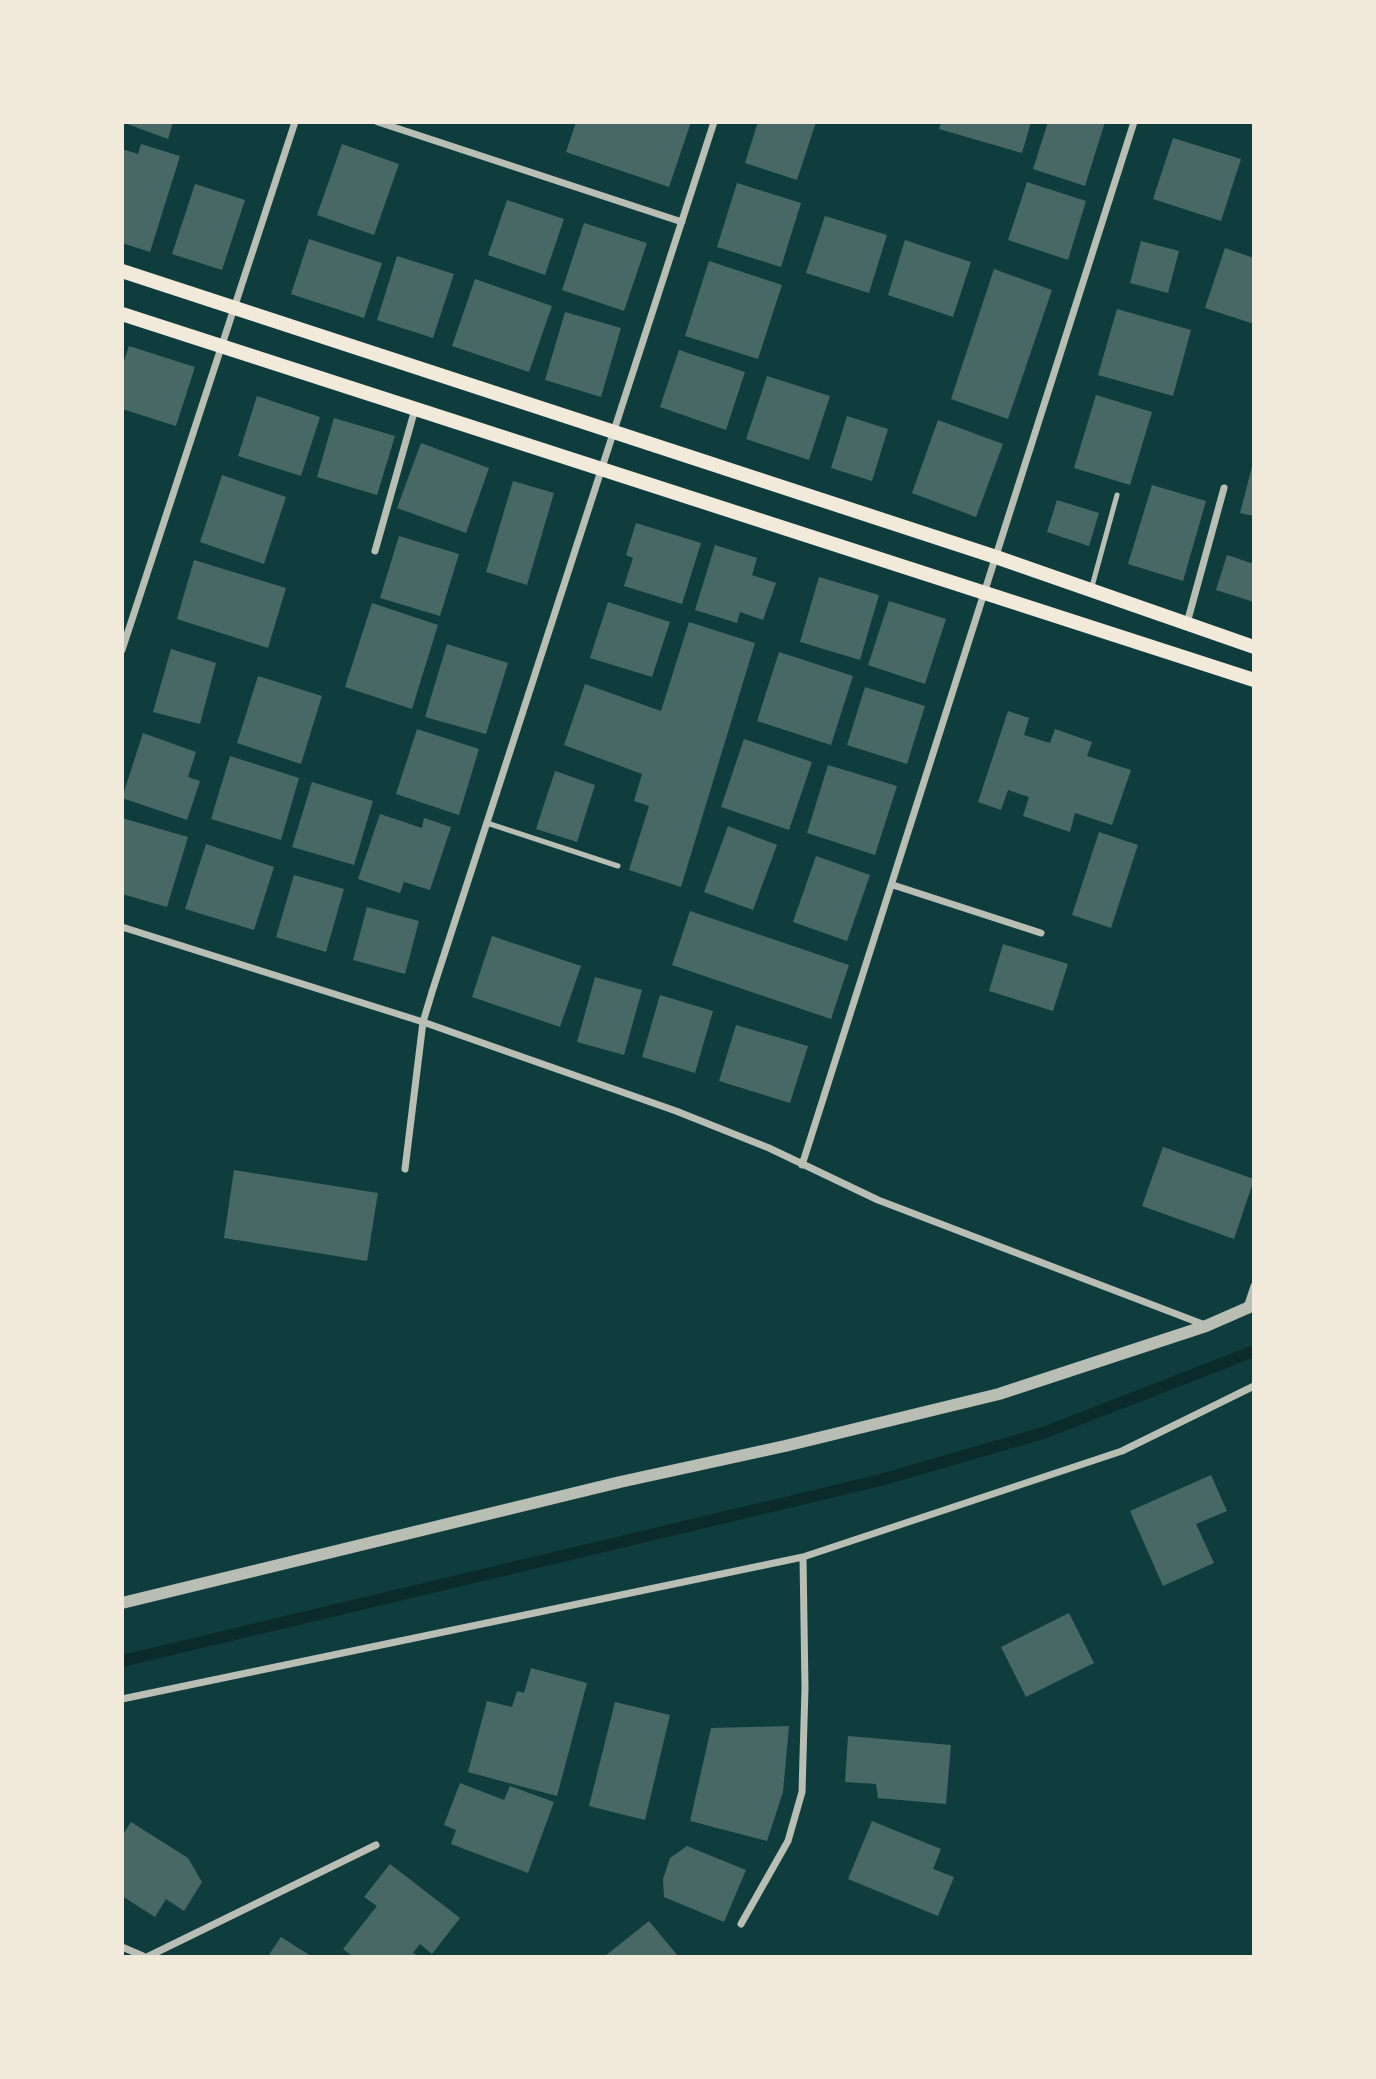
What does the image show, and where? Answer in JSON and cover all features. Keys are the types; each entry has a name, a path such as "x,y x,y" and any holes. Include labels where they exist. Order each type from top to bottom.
{"main road":[{"path":"122,271 996,556 1254,647"},
{"path":"122,314 1254,680"}],"street":[{"path":"122,650 295,122"},
{"path":"378,122 682,222"},
{"path":"405,1169 424,1022 715,122"},
{"path":"802,1166 1134,122"},
{"path":"375,551 415,408"},
{"path":"1187,624 1224,488"},
{"path":"893,885 1041,933"},
{"path":"122,927 424,1022 676,1111 769,1149 878,1200 1206,1326"},
{"path":"122,1603 620,1482 785,1446 986,1397 1206,1326 1250,1306 1254,1286"},
{"path":"122,1699 803,1557 1122,1451 1254,1386"},
{"path":"741,1924 788,1841 802,1793 805,1688 803,1557"},
{"path":"149,1956 376,1845"},
{"path":"122,1947 143,1956"}],"lane":[{"path":"1091,590 1117,495"},
{"path":"487,823 618,866"}],"building":[{"path":"122,122 173,122 168,139"},
{"path":"576,122 691,122 669,187 566,152"},
{"path":"758,122 816,122 797,180 745,163"},
{"path":"941,122 1031,122 1022,153 939,129"},
{"path":"1048,122 1105,122 1085,186 1033,169"},
{"path":"1173,138 1241,159 1221,221 1153,199"},
{"path":"141,144 180,156 150,252 122,243 122,149 138,154"},
{"path":"342,144 399,164 374,235 317,215"},
{"path":"1027,182 1086,201 1068,260 1008,240"},
{"path":"737,183 801,203 781,267 717,247"},
{"path":"195,184 245,200 222,270 172,254"},
{"path":"507,200 564,219 545,275 488,255"},
{"path":"825,216 887,235 869,293 806,273"},
{"path":"584,223 647,243 624,311 562,290"},
{"path":"309,239 382,263 364,318 291,294"},
{"path":"905,240 971,262 953,317 888,295"},
{"path":"1141,241 1179,251 1168,293 1130,283"},
{"path":"1225,248 1254,258 1254,324 1205,308"},
{"path":"397,256 454,274 433,338 377,320"},
{"path":"709,261 782,285 758,359 685,336"},
{"path":"994,269 1052,290 1008,419 951,399"},
{"path":"475,279 552,306 529,372 452,346"},
{"path":"1117,309 1191,330 1173,396 1098,375"},
{"path":"565,312 621,328 601,397 545,380"},
{"path":"129,346 195,367 176,426 122,409 122,367"},
{"path":"679,350 745,372 726,430 660,407"},
{"path":"767,376 830,396 809,460 746,439"},
{"path":"1096,395 1152,412 1130,485 1074,468"},
{"path":"257,396 320,417 301,476 238,456"},
{"path":"847,416 888,429 872,481 831,468"},
{"path":"334,418 395,436 377,495 317,477"},
{"path":"938,420 1003,444 976,517 912,493"},
{"path":"421,443 489,468 466,533 397,508"},
{"path":"1254,459 1254,516 1240,513"},
{"path":"222,475 286,497 264,564 200,542"},
{"path":"513,481 554,493 527,585 486,572"},
{"path":"1152,485 1206,501 1183,581 1128,564"},
{"path":"1057,500 1099,513 1089,546 1047,532"},
{"path":"636,523 701,543 682,604 624,586 633,558 626,555"},
{"path":"399,536 459,554 440,616 380,598"},
{"path":"715,545 757,558 752,575 776,583 763,620 740,612 737,623 695,610"},
{"path":"1227,555 1254,564 1254,602 1216,590"},
{"path":"194,560 286,588 268,648 177,619"},
{"path":"819,577 879,595 860,660 800,642"},
{"path":"889,601 946,619 925,684 868,665"},
{"path":"608,602 670,622 652,677 590,658"},
{"path":"372,603 438,625 412,709 345,687"},
{"path":"689,622 755,643 681,887 629,870 649,806 634,801 642,774 564,745 585,684 661,711"},
{"path":"447,644 508,663 486,734 425,717"},
{"path":"171,649 216,663 200,724 153,712"},
{"path":"779,652 853,676 831,745 757,721"},
{"path":"258,676 322,696 301,764 237,743"},
{"path":"865,687 925,706 907,764 847,745"},
{"path":"1008,711 1029,718 1024,735 1050,743 1055,729 1092,742 1087,756 1131,770 1112,825 1075,813 1070,832 1023,816 1029,797 1008,790 1001,810 978,802"},
{"path":"417,729 479,749 459,815 396,794"},
{"path":"143,733 196,752 188,777 200,781 187,820 122,798"},
{"path":"744,739 812,762 789,830 721,807"},
{"path":"230,756 299,778 281,840 211,819"},
{"path":"828,765 897,786 875,855 807,833"},
{"path":"555,771 595,785 577,842 536,829"},
{"path":"312,782 373,801 354,865 292,847"},
{"path":"380,814 422,828 424,818 451,827 430,890 404,882 400,893 358,879"},
{"path":"122,818 188,837 167,907 122,894"},
{"path":"728,826 777,845 753,910 704,892"},
{"path":"1099,832 1138,845 1111,928 1072,915"},
{"path":"206,844 274,867 254,930 185,909"},
{"path":"816,856 870,875 847,941 793,922"},
{"path":"294,875 344,889 326,952 276,937"},
{"path":"367,907 419,921 405,974 353,960"},
{"path":"690,911 849,965 831,1019 672,965"},
{"path":"492,936 581,966 560,1027 472,997"},
{"path":"1003,944 1068,964 1053,1011 989,991"},
{"path":"595,977 642,990 624,1055 577,1042"},
{"path":"660,995 713,1011 695,1073 642,1057"},
{"path":"736,1025 808,1046 790,1103 719,1081"},
{"path":"1163,1147 1254,1179 1234,1239 1142,1206"},
{"path":"234,1170 378,1193 367,1261 224,1238"},
{"path":"1211,1475 1227,1511 1196,1524 1214,1563 1163,1586 1130,1511"},
{"path":"1069,1613 1094,1663 1026,1697 1001,1647"},
{"path":"531,1668 587,1683 557,1796 468,1772 487,1701 512,1707 517,1691 524,1693"},
{"path":"615,1702 670,1715 645,1820 589,1806"},
{"path":"789,1726 783,1792 767,1841 690,1821 711,1728"},
{"path":"848,1736 951,1745 946,1804 878,1798 876,1784 845,1782"},
{"path":"460,1783 504,1800 510,1786 554,1802 528,1873 451,1844 456,1830 444,1825"},
{"path":"872,1821 941,1849 933,1869 954,1877 938,1916 848,1879"},
{"path":"131,1822 188,1858 202,1882 184,1911 166,1899 155,1917 122,1896 122,1836"},
{"path":"687,1846 746,1870 724,1922 664,1897 663,1879 670,1858"},
{"path":"390,1864 460,1918 432,1954 420,1944 413,1953 418,1956 352,1956 343,1949 377,1906 364,1897"},
{"path":"649,1921 678,1956 605,1956"},
{"path":"281,1937 311,1956 268,1956"}],"waterway":[{"path":"122,1661 881,1480 1046,1432 1254,1351"}]}
